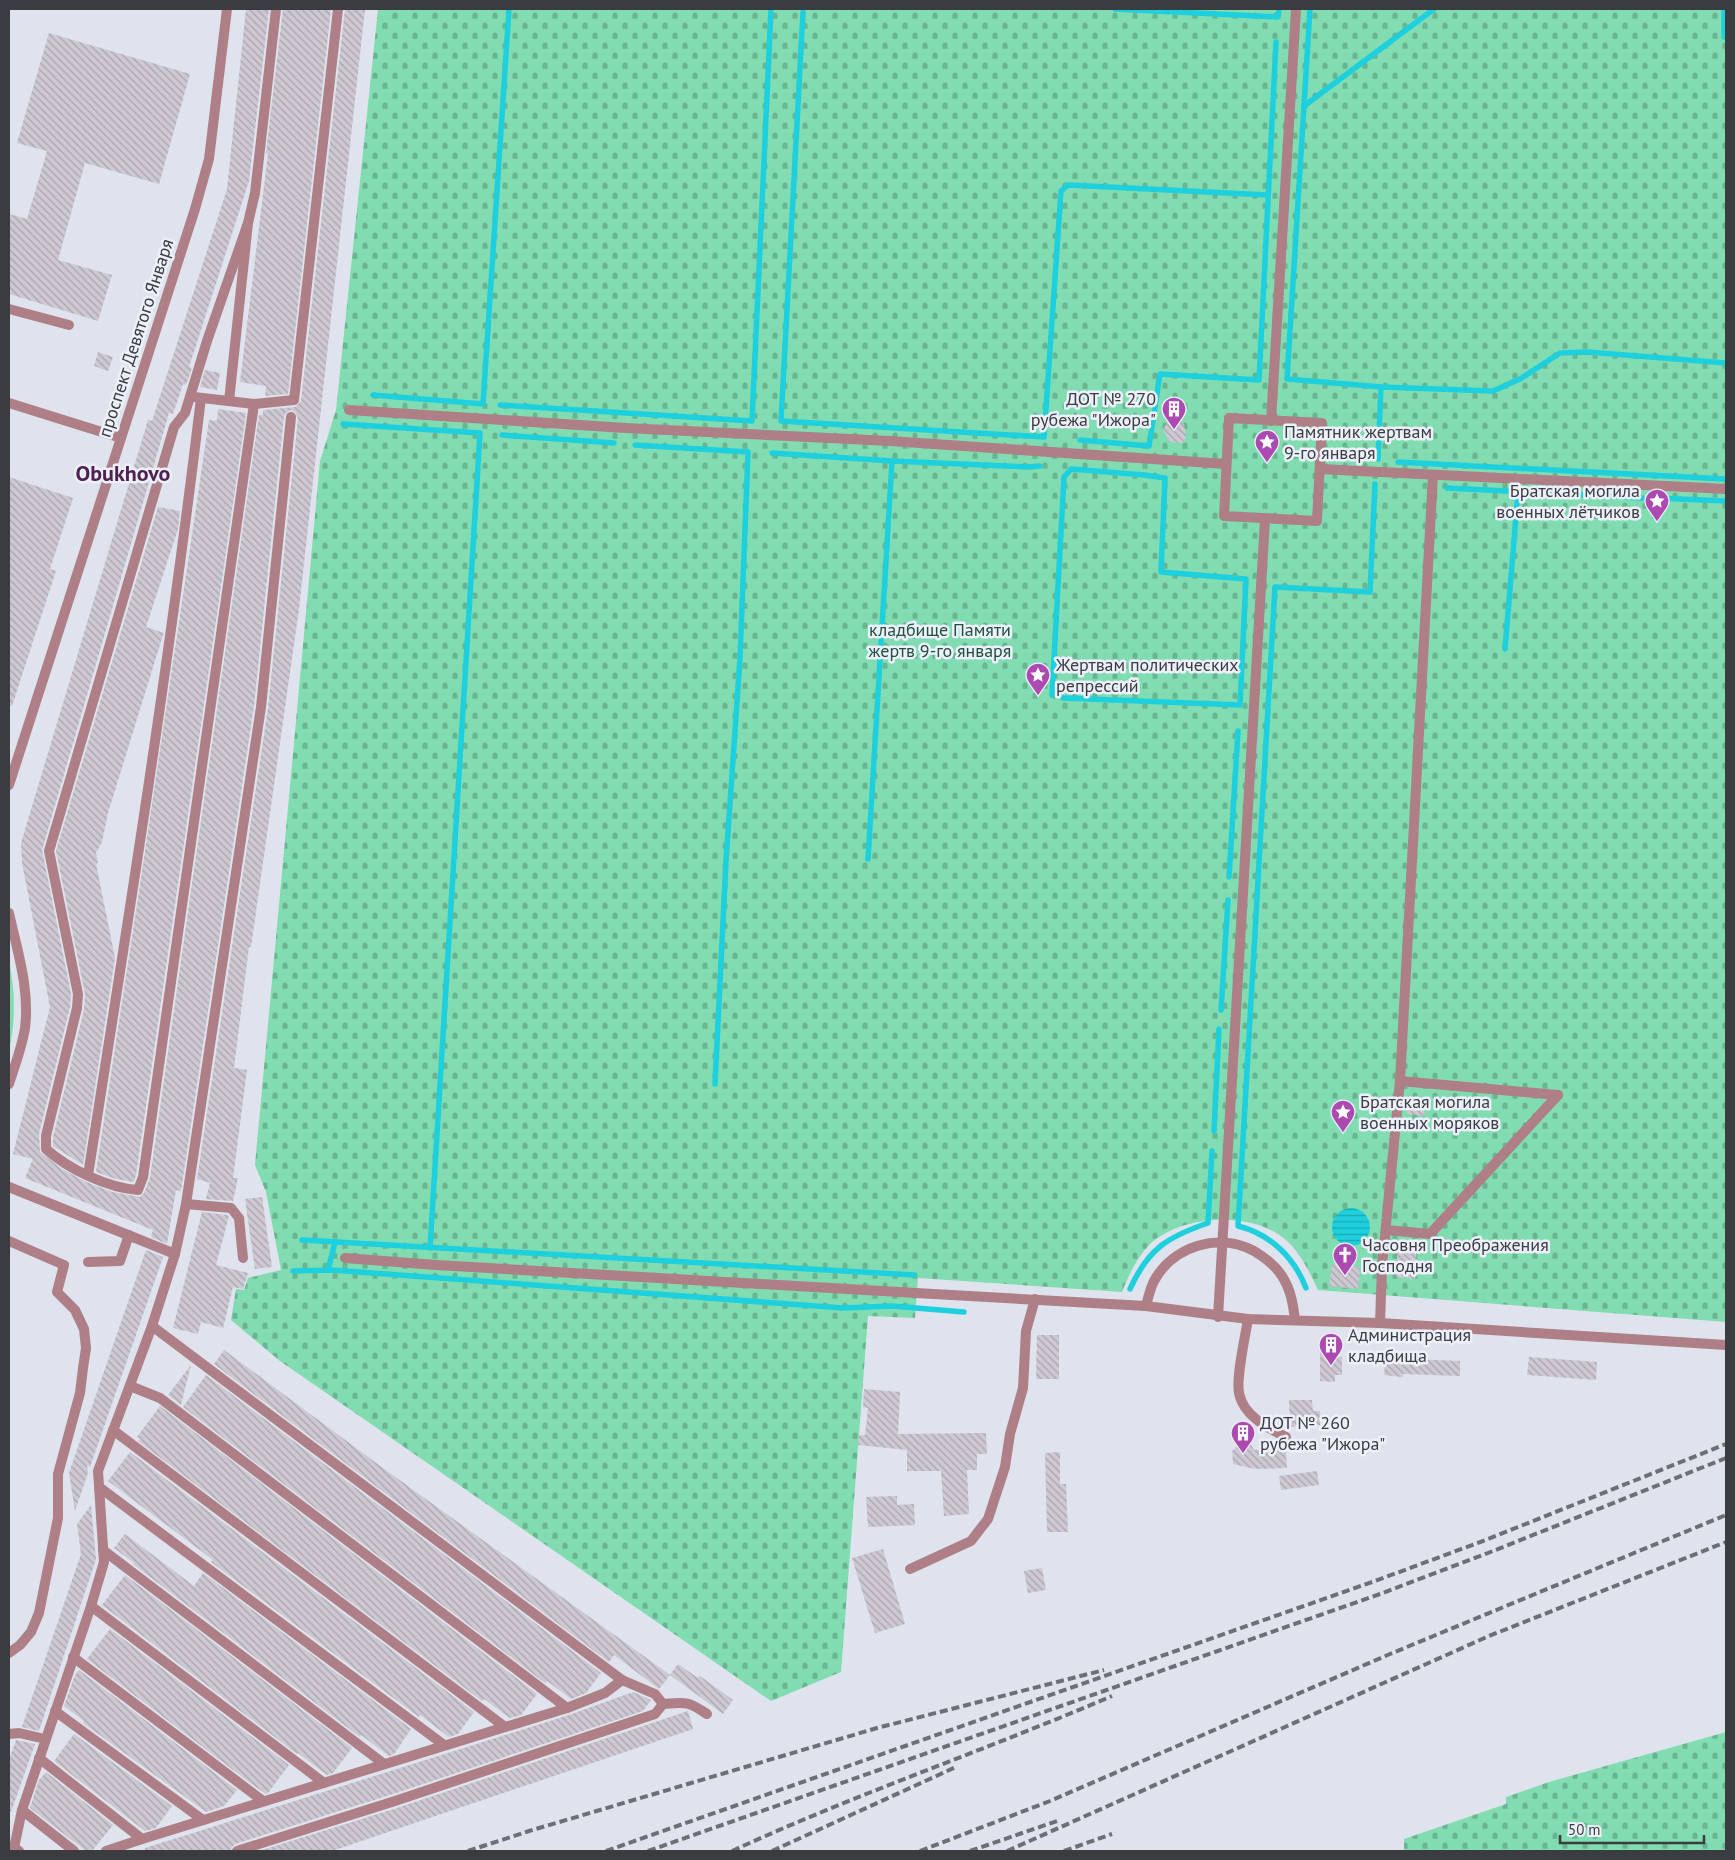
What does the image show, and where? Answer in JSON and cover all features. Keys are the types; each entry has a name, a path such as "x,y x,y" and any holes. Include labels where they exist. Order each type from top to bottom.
{"street":[{"name":"проспект Девятого Января","path":"9,785 191,224 209,159 227,9"},
{"path":"254,404 143,1177 138,1190 125,1189 88,1175 55,1158 46,1149 46,1136 78,1008 78,994 49,851 174,427 185,413 248,223 255,193 276,9"},
{"path":"190,397 254,404 294,400 338,9"},
{"path":"1271,420 1296,9"},
{"path":"229,401 248,223"},
{"path":"9,309 69,325"},
{"path":"88,1175 184,544 201,398"},
{"path":"9,403 120,438"},
{"path":"349,410 625,428 890,441 1226,464"},
{"path":"19,1851 14,1848 22,1810 104,1562 98,1471 152,1326 175,1254 186,1204 261,707 291,417"},
{"path":"1229,418 1271,420 1322,423 1317,521 1224,516 1229,418"},
{"path":"1320,468 1726,489"},
{"path":"1380,1323 1382,1266 1400,1081 1433,474"},
{"path":"1218,1317 1265,519"},
{"path":"9,913 26,1004 25,1028 10,1079"},
{"path":"1386,1230 1430,1234 1558,1095 1400,1081"},
{"path":"9,1188 175,1254"},
{"path":"186,1204 231,1208 239,1218 243,1258"},
{"path":"88,1262 120,1261 130,1235"},
{"path":"9,1241 64,1266 57,1292 75,1310 84,1329 86,1348 80,1393 58,1474 58,1518 39,1613 31,1632 20,1645 9,1652"},
{"path":"1146,1306 1154,1281 1172,1260 1195,1247 1222,1242 1245,1246 1266,1258 1282,1275 1292,1296 1295,1320"},
{"path":"345,1258 436,1266 1146,1306 1248,1320 1380,1323 1726,1345"},
{"path":"910,1568 971,1541 988,1519 1005,1467 1010,1434 1023,1388 1026,1331 1035,1299"},
{"path":"1248,1320 1239,1376 1239,1393 1246,1410 1254,1418 1266,1427 1286,1437"},
{"path":"152,1326 622,1680 655,1694 663,1704"},
{"path":"130,1386 160,1398 567,1708"},
{"path":"113,1430 506,1726"},
{"path":"99,1487 444,1745"},
{"path":"103,1550 384,1764"},
{"path":"91,1606 324,1782"},
{"path":"74,1657 263,1801"},
{"path":"106,1851 142,1838 567,1708 605,1693 622,1680"},
{"path":"237,1851 395,1802 655,1714 663,1704 683,1702 692,1704 707,1714"},
{"path":"55,1711 203,1820"},
{"path":"9,1734 19,1733 45,1739"},
{"path":"39,1758 142,1838"},
{"path":"22,1810 74,1851"}],"green space":[{"name":"кладбище Памяти жертв 9-го января","path":"378,9 1726,9 1726,1322 1318,1290 1301,1258 1287,1241 1273,1231 1256,1224 1237,1220 1198,1222 1179,1227 1163,1235 1149,1245 1140,1256 1122,1292 918,1278 915,1318 868,1316 841,1672 771,1701 280,1361 231,1320 236,1289 244,1290 248,1278 281,1270 266,1192 255,1165 320,461 336,410"},
{"path":"9,960 14,1006 9,1051"},
{"path":"1726,1732 1726,1851 1404,1851 1404,1839 1506,1804 1506,1797 1549,1782"}],"water":[{"path":"1351,1208 1365,1213 1370,1227 1365,1241 1351,1246 1337,1241 1332,1227 1337,1213"}],"building":[{"path":"246,9 269,9 249,181 189,367 192,368 186,385 183,384 173,414 169,413 42,850 71,994 70,1007 39,1134 40,1152 62,1169 86,1182 112,1192 140,1197 144,1193 150,1178 259,415 263,415 263,410 295,407 301,401 345,9 365,9 299,609 251,947 249,947 234,1068 247,1070 233,1178 238,1178 233,1201 206,1199 210,1183 197,1179 268,708 298,418 295,412 291,410 284,416 254,706 181,1191 176,1190 167,1244 151,1237 153,1230 25,1178 33,1159 13,1154 50,1007 22,863 21,843 148,420 152,421 227,189"},
{"path":"283,9 331,9 288,394 265,396 266,386 240,382 268,154 266,153"},
{"path":"49,33 190,74 159,184 85,163 58,260 112,275 98,321 9,294 9,214 27,219 47,151 17,143"},
{"path":"98,352 113,357 108,371 94,366"},
{"path":"205,370 220,373 217,390 200,387"},
{"path":"218,409 246,413 134,1182 116,1179 96,1172 209,420 217,421"},
{"name":"ДОТ № 270 рубежа \"Ижора\"","path":"1170,417 1184,424 1186,436 1183,443 1170,442 1163,430"},
{"path":"9,477 73,498 50,569 56,571 12,706 9,705"},
{"path":"158,507 180,511 178,529 146,627 164,633 108,813 102,842 96,853 98,863 96,864 115,958 83,1165 53,1146 53,1137 84,1010 85,994 56,851"},
{"path":"1409,1096 1426,1098 1424,1116 1407,1114"},
{"path":"262,1197 272,1267 255,1269 245,1199"},
{"path":"202,1212 229,1216 216,1265 248,1273 243,1289 233,1287 223,1328 201,1322 198,1334 173,1328"},
{"path":"1398,1242 1417,1243 1415,1279 1396,1277"},
{"path":"146,1250 163,1257 90,1467 87,1465 88,1473 75,1511 69,1473"},
{"name":"Часовня Преображения Господня","path":"1332,1264 1360,1267 1358,1289 1329,1286"},
{"path":"1037,1335 1059,1335 1059,1379 1036,1379"},
{"path":"224,1350 387,1471 670,1675 659,1689 614,1655 609,1662 214,1364"},
{"name":"Администрация кладбища","path":"1320,1350 1336,1350 1336,1357 1342,1357 1342,1375 1335,1375 1335,1382 1320,1381"},
{"path":"1386,1356 1405,1359 1460,1361 1460,1376 1403,1374 1403,1377 1384,1375"},
{"path":"1529,1357 1597,1362 1596,1380 1527,1375"},
{"path":"191,1365 181,1405 168,1395"},
{"path":"206,1375 601,1673 586,1693 571,1699 547,1681 545,1683 183,1407"},
{"path":"864,1389 900,1392 898,1434 986,1433 987,1454 977,1454 977,1470 967,1470 969,1514 944,1516 941,1471 907,1471 907,1450 858,1445 859,1435 865,1435 868,1408 863,1407"},
{"path":"1289,1400 1312,1400 1313,1411 1320,1411 1320,1425 1290,1427"},
{"path":"160,1406 537,1694 521,1715 510,1718 484,1699 482,1701 138,1441 140,1439 137,1437"},
{"path":"1250,1443 1254,1450 1286,1449 1287,1468 1255,1469 1233,1464 1232,1451 1240,1444"},
{"path":"130,1452 474,1712 458,1734 449,1737 420,1715 419,1717 211,1562 213,1560 108,1481"},
{"path":"1060,1452 1060,1484 1066,1484 1068,1532 1047,1532 1045,1453"},
{"path":"1317,1471 1319,1485 1281,1490 1279,1476"},
{"path":"897,1496 897,1505 914,1504 915,1525 868,1527 866,1497"},
{"path":"91,1505 96,1559 39,1731 22,1727 81,1554 77,1524"},
{"path":"125,1534 194,1586 203,1573 411,1729 394,1754 389,1756 361,1735 360,1737 133,1564 114,1548"},
{"path":"883,1549 905,1624 875,1633 852,1558"},
{"path":"1042,1568 1046,1590 1028,1593 1024,1571"},
{"path":"125,1575 352,1748 333,1773 327,1775 297,1754 102,1605"},
{"path":"110,1629 289,1765 268,1793 266,1794 245,1779 87,1659"},
{"path":"678,1664 698,1678 700,1676 733,1700 723,1714 670,1675"},
{"path":"79,1670 237,1790 224,1806 206,1812 83,1723 84,1721 64,1706 75,1675"},
{"path":"633,1692 651,1700 643,1711 235,1844 230,1851 145,1851 145,1848 569,1715"},
{"path":"688,1711 693,1729 332,1851 259,1851 397,1808"},
{"path":"74,1734 172,1806 156,1828 145,1831 54,1761"},
{"path":"16,1740 35,1744 11,1812 9,1811 9,1760"},
{"path":"46,1772 113,1825 92,1851 86,1851 30,1808 39,1780"}],"waterway":[{"path":"373,395 483,404 509,9"},
{"path":"500,405 752,421 771,9"},
{"path":"1115,9 1278,17 1279,9"},
{"path":"1310,9 1287,379 1381,387 1378,459"},
{"path":"1304,106 1434,9"},
{"path":"1724,9 1724,37"},
{"path":"803,12 781,421 1044,437 1061,191 1068,185 1268,195"},
{"path":"1080,440 1149,446 1160,374 1259,380 1276,42"},
{"path":"1381,387 1493,391 1520,379 1560,353 1587,352 1726,363"},
{"path":"343,424 480,433 430,1248"},
{"path":"502,435 614,443"},
{"path":"635,445 748,452 740,658 726,861 715,1084"},
{"path":"772,453 892,461 1040,466"},
{"path":"868,859 892,461"},
{"path":"1398,462 1726,479"},
{"path":"1052,695 1064,477 1071,469 1165,478 1161,572 1246,579 1240,705 1063,698"},
{"path":"1306,1288 1295,1266 1280,1248 1260,1235 1238,1226 1275,587 1370,592 1375,484"},
{"path":"1447,488 1642,498"},
{"path":"1505,649 1518,492"},
{"path":"1655,498 1726,501"},
{"path":"1229,877 1238,731"},
{"path":"1221,1010 1228,900"},
{"path":"1214,1131 1219,1029"},
{"path":"1130,1289 1144,1264 1160,1246 1170,1239 1208,1223 1212,1151"},
{"path":"302,1240 914,1275"},
{"path":"328,1270 335,1242"},
{"path":"293,1271 332,1270 843,1308 892,1306 964,1312"}],"railway":[{"path":"606,1851 1375,1581 1483,1541 1726,1444"},
{"path":"648,1851 1380,1594 1726,1458"},
{"path":"920,1851 1050,1801 1390,1654 1726,1515"},
{"path":"1007,1851 1489,1636 1726,1542"},
{"path":"468,1851 529,1831 877,1728 1104,1670"},
{"path":"732,1851 826,1810 1112,1696"},
{"path":"772,1851 956,1767"},
{"path":"970,1851 1060,1820"},
{"path":"1064,1851 1112,1834"}],"place":[{"name":"ДОТ № 270 рубежа \"Ижора\"","path":"1174,430"},
{"name":"Памятник жертвам 9-го января","path":"1267,463"},
{"name":"Братская могила военных лётчиков","path":"1657,522"},
{"name":"Жертвам политических репрессий","path":"1038,696"},
{"name":"Братская могила военных моряков","path":"1343,1133"},
{"name":"Часовня Преображения Господня","path":"1345,1276"},
{"name":"Администрация кладбища","path":"1331,1366"},
{"name":"ДОТ № 260 рубежа \"Ижора\"","path":"1243,1454"}],"district":[{"name":"Obukhovo","path":"123,473"}]}
